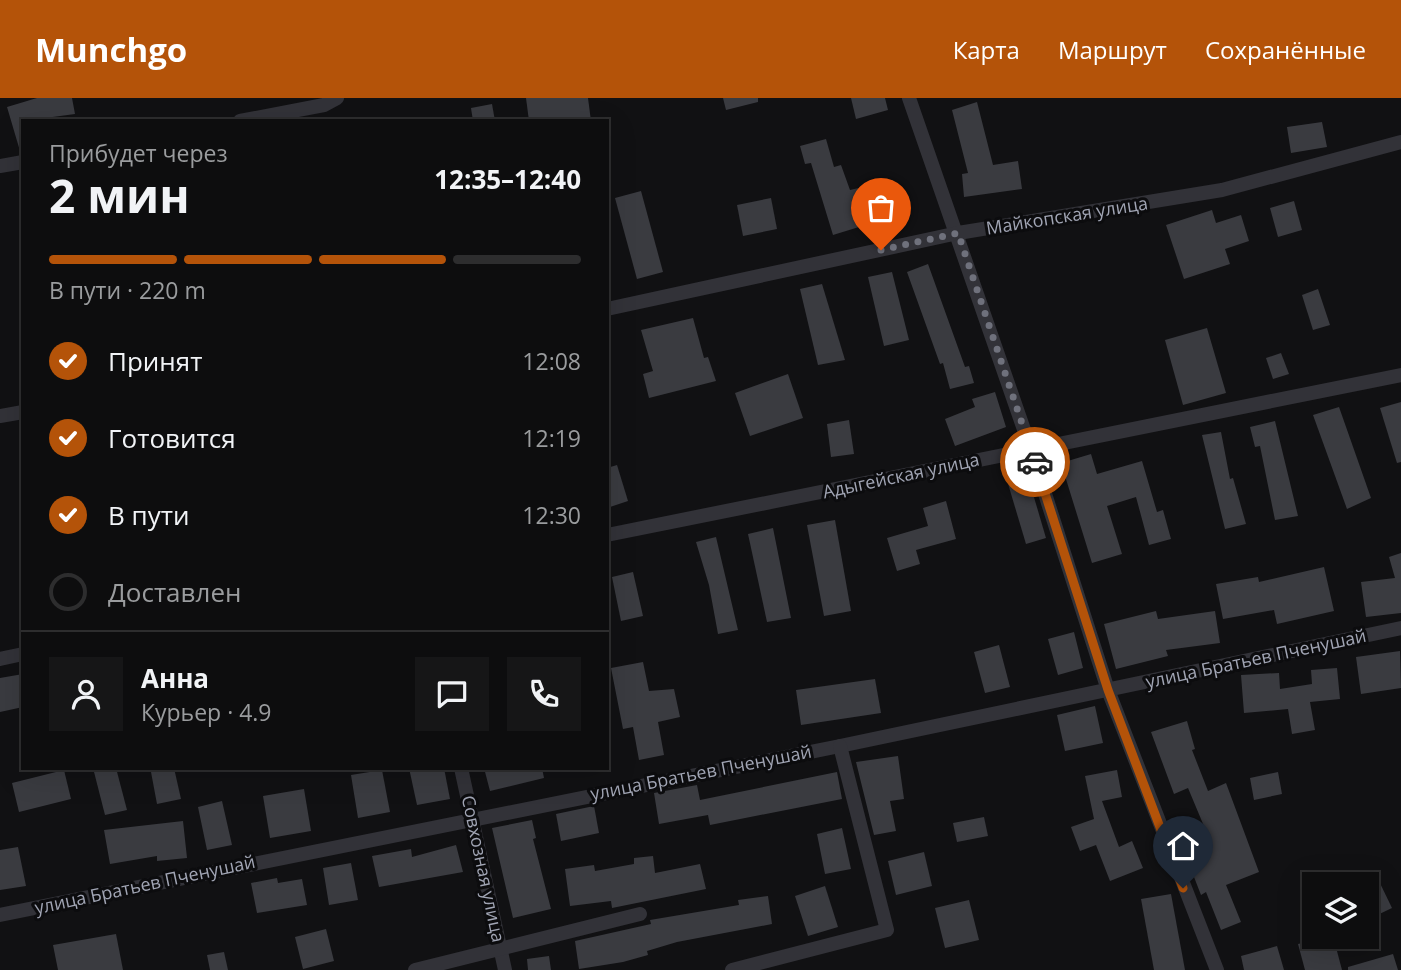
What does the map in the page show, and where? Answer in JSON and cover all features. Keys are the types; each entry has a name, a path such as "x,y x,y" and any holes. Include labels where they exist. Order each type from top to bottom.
{"street":[{"path":"909,98 1031,450 1108,690 1217,970"},
{"path":"249,119 330,101 327,119"},
{"name":"Майкопская улица","path":"609,309 958,233 1222,190 1401,142"},
{"path":"0,166 21,162"},
{"name":"Адыгейская улица","path":"609,535 1401,375"},
{"path":"0,416 21,412"},
{"name":"улица Братьев Пченушай","path":"0,915 471,818 840,746 1401,628"},
{"path":"0,659 21,654"},
{"path":"732,970 887,930 840,746"},
{"name":"Совхозная улица","path":"461,770 505,970"},
{"path":"415,970 640,914"}],"building":[{"path":"37,98 72,98 75,114 21,119 20,151 7,107"},
{"path":"526,98 588,98 591,119 529,119"},
{"path":"723,98 758,98 758,102 726,110"},
{"path":"851,98 885,98 888,110 856,119"},
{"path":"977,102 993,165 1018,161 1022,189 964,197 962,174 968,173 952,110"},
{"path":"492,104 495,119 473,119 471,108"},
{"path":"1322,122 1327,147 1291,153 1287,127"},
{"path":"826,139 834,167 841,165 850,190 893,180 900,224 873,228 872,223 833,235 811,163 805,164 800,146"},
{"path":"641,191 663,272 637,279 615,198"},
{"path":"771,198 777,229 743,236 737,205"},
{"path":"1294,201 1302,230 1278,237 1270,208"},
{"path":"1212,210 1216,223 1241,215 1249,241 1225,249 1230,264 1184,279 1166,225"},
{"path":"928,264 965,367 969,366 974,383 950,389 943,363 940,364 907,272"},
{"path":"892,272 909,340 884,346 868,277"},
{"path":"822,284 845,360 818,365 800,289"},
{"path":"1318,289 1330,325 1313,330 1302,295"},
{"path":"693,318 704,358 708,357 716,381 649,398 643,374 653,371 641,330"},
{"path":"1207,328 1226,393 1183,405 1165,340"},
{"path":"1281,353 1289,374 1273,379 1266,358"},
{"path":"788,374 803,418 750,436 735,393"},
{"path":"995,392 1006,427 955,446 945,419 975,407 972,399"},
{"path":"1401,402 1401,462 1397,463 1380,408"},
{"path":"1339,407 1371,498 1347,509 1313,415"},
{"path":"849,420 854,454 831,457 827,424"},
{"path":"1275,421 1298,516 1275,520 1260,446 1255,447 1250,427"},
{"path":"1221,432 1230,479 1233,478 1246,524 1225,529 1202,435"},
{"path":"1091,454 1097,474 1142,461 1157,512 1163,510 1171,539 1149,545 1136,497 1107,506 1122,554 1092,563 1061,463"},
{"path":"617,465 628,501 610,507 609,494 609,467"},
{"path":"1026,470 1046,538 1026,544 1006,477"},
{"path":"946,501 956,539 916,550 920,564 897,571 887,538 928,526 923,508"},
{"path":"835,520 851,611 824,616 807,525"},
{"path":"773,528 791,618 767,622 748,534"},
{"path":"716,537 738,630 718,634 709,585 696,542"},
{"path":"1401,553 1401,613 1366,617 1361,582 1395,578 1389,557"},
{"path":"1324,567 1334,611 1277,624 1274,610 1223,619 1216,584 1258,577 1259,582"},
{"path":"633,572 643,616 621,621 612,577"},
{"path":"1156,611 1158,619 1215,611 1220,643 1166,650 1168,656 1116,669 1104,624"},
{"path":"1074,632 1083,668 1058,675 1048,639"},
{"path":"999,645 1010,687 985,693 974,652"},
{"path":"1400,651 1401,688 1361,694 1356,657"},
{"path":"643,662 649,691 674,689 680,717 658,722 664,755 639,760 633,727 623,729 611,668"},
{"path":"1337,668 1340,699 1310,702 1315,730 1292,734 1288,709 1244,713 1241,675 1279,673 1280,689 1312,684 1311,670"},
{"path":"21,674 21,707 0,712 0,678"},
{"path":"875,679 881,713 801,725 796,690"},
{"path":"1095,706 1103,743 1065,751 1057,715"},
{"path":"1187,721 1195,749 1192,750 1208,791 1226,783 1259,872 1226,885 1241,922 1221,930 1206,892 1201,895 1180,841 1206,831 1188,788 1174,794 1151,732"},
{"path":"898,756 904,799 890,801 896,831 874,835 856,762"},
{"path":"64,770 71,799 19,812 12,783"},
{"path":"94,770 117,770 127,810 105,815"},
{"path":"174,770 181,799 157,804 151,772"},
{"path":"382,770 390,812 358,818 351,775"},
{"path":"409,770 444,770 450,799 417,805"},
{"path":"485,770 542,770 544,778 490,791"},
{"path":"1117,770 1122,797 1102,801 1119,847 1132,841 1143,868 1110,881 1096,845 1080,851 1071,827 1094,819 1085,776"},
{"path":"837,772 842,799 710,825 708,815 659,824 654,793 697,785 700,800"},
{"path":"1278,772 1282,794 1254,800 1250,778"},
{"path":"304,789 311,831 270,838 263,796"},
{"path":"222,801 232,845 207,850 198,807"},
{"path":"594,806 599,833 561,841 556,814"},
{"path":"984,817 988,836 957,842 953,823"},
{"path":"532,820 536,838 533,839 551,909 513,918 492,828"},
{"path":"183,821 187,858 157,861 157,856 110,864 104,830"},
{"path":"842,828 851,869 825,874 817,834"},
{"path":"456,845 463,872 379,887 372,856 411,849 412,857"},
{"path":"18,847 26,886 0,890 0,850"},
{"path":"924,852 932,886 896,895 888,861"},
{"path":"653,856 655,873 700,864 706,889 612,908 611,901 570,906 565,869 594,865 595,871 634,864 634,858"},
{"path":"351,863 358,900 329,905 323,868"},
{"path":"277,878 278,883 302,879 307,905 257,913 251,883"},
{"path":"1379,881 1392,908 1379,914"},
{"path":"825,886 838,927 808,936 795,896"},
{"path":"1171,894 1185,970 1154,970 1141,899"},
{"path":"768,896 772,924 677,942 647,951 648,955 623,962 579,969 575,941 651,924 650,920 739,905 738,900"},
{"path":"969,900 979,940 945,948 935,908"},
{"path":"326,929 334,961 303,969 295,937"},
{"path":"116,934 123,970 58,970 53,945"},
{"path":"1302,943 1302,949 1336,949 1342,970 1305,970 1298,944"},
{"path":"1277,946 1284,970 1244,970 1241,956"},
{"path":"224,952 228,970 210,970 207,955"},
{"path":"1393,954 1398,970 1348,970 1348,967"},
{"path":"549,956 551,970 528,970 527,959"}],"way so far":[{"path":"881,250 958,233 1035,462"}],"route":[{"path":"1035,462 1108,690 1183,888"}]}
